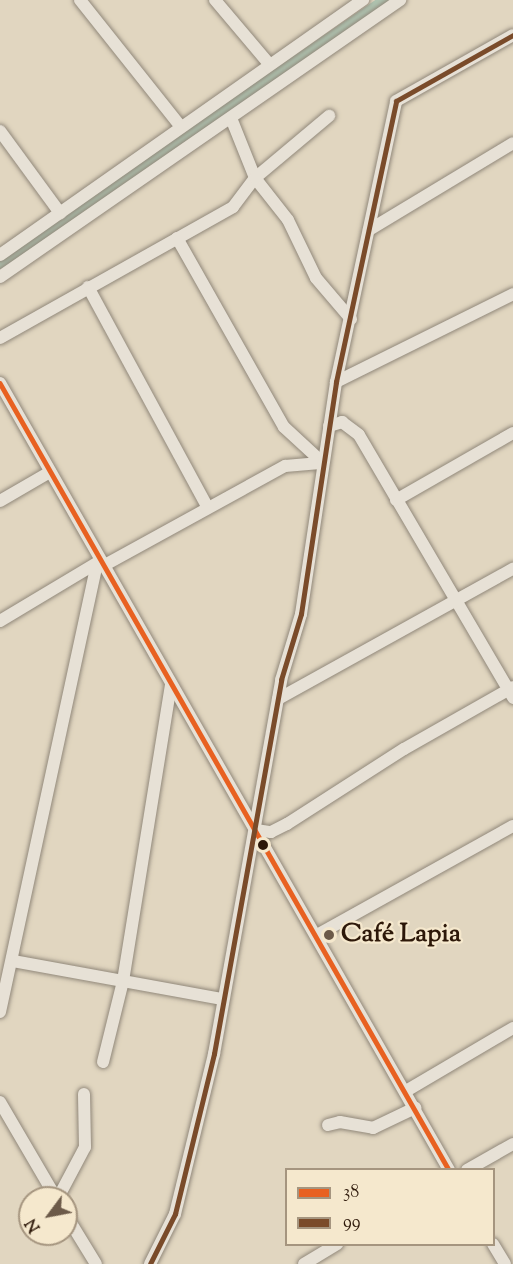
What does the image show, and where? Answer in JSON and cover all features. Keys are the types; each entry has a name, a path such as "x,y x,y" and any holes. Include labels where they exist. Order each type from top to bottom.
{"street":[{"path":"80,0 181,127"},
{"path":"215,0 269,64"},
{"path":"0,255 363,0"},
{"path":"0,277 400,0"},
{"path":"150,1264 175,1214 214,1054 222,999 256,830 278,699 301,614 336,382 396,101 513,35"},
{"path":"0,338 233,207 255,178 329,116"},
{"path":"231,118 255,178 288,220 316,278 351,319"},
{"path":"0,131 60,213"},
{"path":"369,230 513,143"},
{"path":"177,238 284,427 323,463"},
{"path":"88,287 208,508"},
{"path":"336,382 513,294"},
{"path":"1,386 100,565 317,935 448,1168"},
{"path":"256,830 271,832 287,824 512,692 359,435 342,422 329,426"},
{"path":"396,500 513,433"},
{"path":"0,621 285,466 323,463"},
{"path":"0,501 50,472"},
{"path":"0,1012 100,565"},
{"path":"278,699 513,569"},
{"path":"103,1062 123,981 171,684"},
{"path":"317,935 513,826"},
{"path":"13,961 222,999"},
{"path":"406,1091 513,1028"},
{"path":"64,1186 85,1147 84,1094"},
{"path":"0,1102 50,1186"},
{"path":"328,1125 340,1122 373,1128 415,1108"},
{"path":"471,1168 513,1144"},
{"path":"78,1235 96,1264"},
{"path":"304,1264 335,1246"},
{"path":"494,1246 505,1264"}],"waterway":[{"path":"0,264 384,0"}],"transit line":[{"name":"99","path":"150,1264 175,1214 214,1054 281,680 301,614 336,382 396,101 513,35"},
{"name":"38","path":"0,383 448,1168"}],"place":[{"name":"Café Lapia","path":"329,935"}]}
